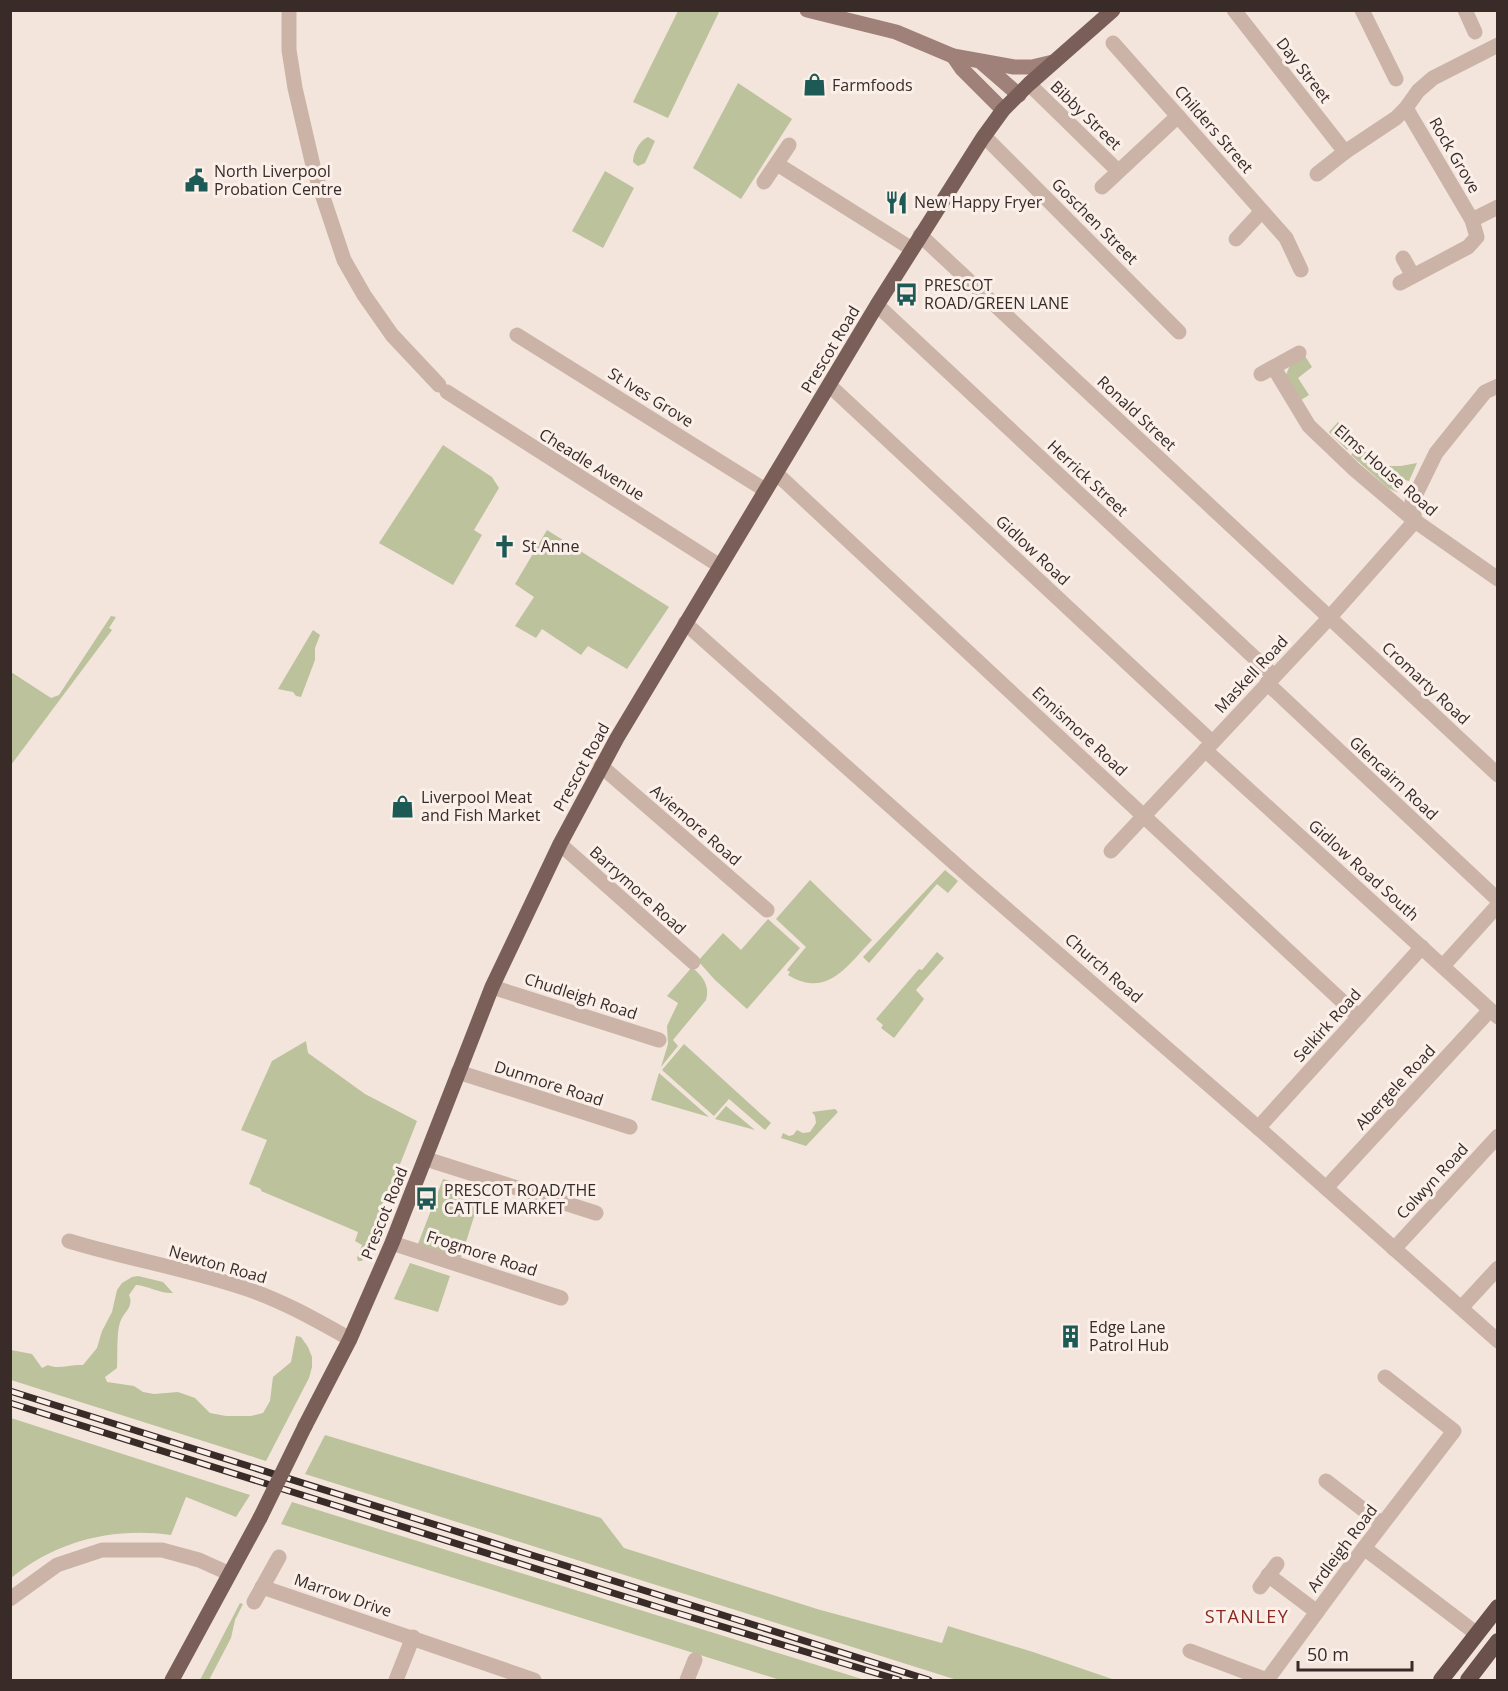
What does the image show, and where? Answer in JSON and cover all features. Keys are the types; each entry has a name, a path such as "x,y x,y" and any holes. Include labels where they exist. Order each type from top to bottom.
{"highway":[{"path":"1441,1680 1497,1607"},
{"path":"1468,1680 1497,1641"}],"main road":[{"path":"807,10 896,32 953,56 981,62 1023,67 1053,62"},
{"name":"Prescot Road","path":"172,1680 228,1573 260,1518 350,1338 426,1159 492,987 560,844 601,766 877,305 984,136 1003,110 1024,89 1113,10"},
{"path":"953,56 962,69 1003,110"},
{"path":"981,62 1024,89"}],"street":[{"name":"Cheadle Avenue","path":"289,10 289,50 295,88 314,170 342,253 357,285 392,335 443,388 720,566"},
{"name":"Day Street","path":"1234,10 1346,152"},
{"path":"1362,10 1396,79"},
{"path":"1465,10 1475,32"},
{"name":"Childers Street","path":"1113,43 1286,238 1301,270"},
{"path":"1317,174 1396,118 1418,91 1433,78 1497,45"},
{"name":"Bibby Street","path":"1024,89 1118,171"},
{"name":"Rock Grove","path":"1403,258 1406,280 1468,248 1477,237 1472,220 1406,108"},
{"name":"Bibby Street","path":"1102,187 1178,116"},
{"name":"Goschen Street","path":"984,136 1179,332"},
{"path":"764,182 789,145"},
{"path":"777,164 912,249"},
{"name":"Rock Grove","path":"1472,220 1497,207"},
{"path":"1236,239 1262,211"},
{"name":"Ronald Street","path":"920,235 1330,617"},
{"name":"Herrick Street","path":"877,305 1270,680"},
{"name":"St Ives Grove","path":"517,334 765,490"},
{"name":"Elms House Road","path":"1299,353 1268,371 1309,426 1354,469 1415,521 1497,579"},
{"name":"Gidlow Road","path":"829,385 1208,746"},
{"path":"1415,521 1412,502 1436,453 1485,392 1497,386"},
{"name":"Ennismore Road","path":"776,473 1359,1017"},
{"name":"Maskell Road","path":"1110,851 1330,617 1415,521"},
{"name":"Cromarty Road","path":"1330,617 1497,775"},
{"name":"Church Road","path":"685,623 1497,1341"},
{"name":"Glencairn Road","path":"1270,680 1497,900"},
{"name":"Gidlow Road South","path":"1208,746 1494,1013"},
{"name":"Aviemore Road","path":"601,766 767,910"},
{"name":"Barrymore Road","path":"560,844 693,962"},
{"path":"1443,966 1497,905"},
{"name":"Selkirk Road","path":"1258,1128 1422,947"},
{"name":"Chudleigh Road","path":"492,987 659,1040"},
{"name":"Abergele Road","path":"1326,1188 1494,1013"},
{"name":"Dunmore Road","path":"458,1072 630,1127"},
{"name":"Colwyn Road","path":"1394,1249 1497,1136"},
{"path":"426,1159 596,1213"},
{"name":"Newton Road","path":"69,1241 115,1255 196,1273 246,1289 290,1306 350,1338"},
{"name":"Frogmore Road","path":"392,1243 561,1298"},
{"path":"1461,1308 1497,1268"},
{"name":"Ardleigh Road","path":"1190,1652 1267,1680 1454,1431 1385,1377"},
{"path":"1326,1481 1382,1524"},
{"path":"1364,1548 1477,1634"},
{"path":"10,1599 57,1565 102,1550 162,1551 199,1560 228,1573"},
{"name":"Marrow Drive","path":"254,1602 279,1557"},
{"path":"1268,1575 1317,1611"},
{"name":"Marrow Drive","path":"262,1587 534,1680"},
{"path":"396,1680 413,1637"},
{"path":"687,1680 695,1660"}],"green space":[{"path":"678,11 719,12 668,118 633,102"},
{"path":"738,83 792,119 741,199 693,168"},
{"path":"648,137 655,141 645,163 638,166 633,162 634,155 639,144"},
{"path":"605,171 634,188 603,248 572,231"},
{"path":"1305,356 1312,367 1298,378 1309,395 1301,400 1286,375 1290,365"},
{"path":"1338,422 1356,440 1347,450 1329,432"},
{"path":"443,445 492,477 499,488 474,530 482,535 453,585 379,543"},
{"path":"1359,446 1403,484 1397,492 1388,488 1351,455"},
{"path":"1417,463 1409,481 1388,466 1401,466"},
{"path":"547,530 669,607 627,669 588,646 581,655 542,629 536,638 515,626 534,597 515,584"},
{"path":"111,616 116,617 109,628 112,630 11,765 11,672 51,698 59,695"},
{"path":"313,630 320,635 315,648 315,660 301,697 296,696 293,692 278,689"},
{"path":"945,870 958,881 948,893 937,884 869,963 863,957"},
{"path":"810,880 872,940 845,969 825,981 814,983 788,975 790,972 787,970 806,947 776,919"},
{"path":"768,919 800,948 747,1009 698,961 723,933 741,950"},
{"path":"937,952 944,958 916,990 924,999 894,1038 881,1028 883,1025 876,1019 919,969 922,970"},
{"path":"692,967 705,982 706,1000 673,1040 678,1046 661,1067 668,1044 667,1026 678,1003 667,996"},
{"path":"306,1041 308,1053 365,1094 417,1121 362,1261 358,1261 357,1258 362,1245 355,1241 358,1232 249,1184 267,1140 241,1130 272,1061"},
{"path":"684,1044 771,1123 765,1130 729,1099 714,1116 662,1070"},
{"path":"659,1073 709,1117 651,1100"},
{"path":"726,1106 755,1130 715,1119"},
{"path":"835,1109 838,1112 806,1146 781,1138 783,1133 789,1136 797,1130 803,1133 810,1132 816,1123 812,1112"},
{"path":"443,1179 482,1191 461,1258 418,1244"},
{"path":"410,1263 450,1276 438,1312 394,1299"},
{"path":"138,1276 163,1282 173,1293 136,1285 129,1295 130,1305 119,1324 117,1368 105,1377 107,1382 134,1386 143,1392 154,1394 178,1392 195,1398 210,1413 226,1416 251,1416 263,1413 270,1401 273,1377 291,1362 296,1336 301,1337 308,1347 312,1357 309,1378 266,1461 11,1380 11,1350 32,1354 42,1368 48,1365 56,1367 83,1365 97,1348 102,1331 112,1312 117,1290 122,1283"},
{"path":"11,1418 250,1495 236,1517 186,1497 171,1535 128,1533 86,1540 47,1555 11,1578"},
{"path":"325,1435 601,1518 624,1548 817,1609 942,1643 948,1626 1115,1680 957,1680 305,1474"},
{"path":"292,1502 865,1680 780,1680 281,1524"},
{"path":"240,1603 243,1604 235,1620 231,1638 209,1680 200,1680"}],"railway":[{"path":"10,1391 929,1680"},
{"path":"10,1403 667,1610 899,1680"}],"place":[{"name":"Farmfoods","path":"814,85"},
{"name":"North Liverpool Probation Centre","path":"196,180"},
{"name":"New Happy Fryer","path":"896,202"},
{"name":"PRESCOT ROAD/GREEN LANE","path":"906,294"},
{"name":"St Anne","path":"504,546"},
{"name":"Liverpool Meat and Fish Market","path":"403,806"},
{"name":"PRESCOT ROAD/THE CATTLE MARKET","path":"426,1199"},
{"name":"Edge Lane Patrol Hub","path":"1071,1336"}],"district":[{"name":"STANLEY","path":"1247,1616"}]}
